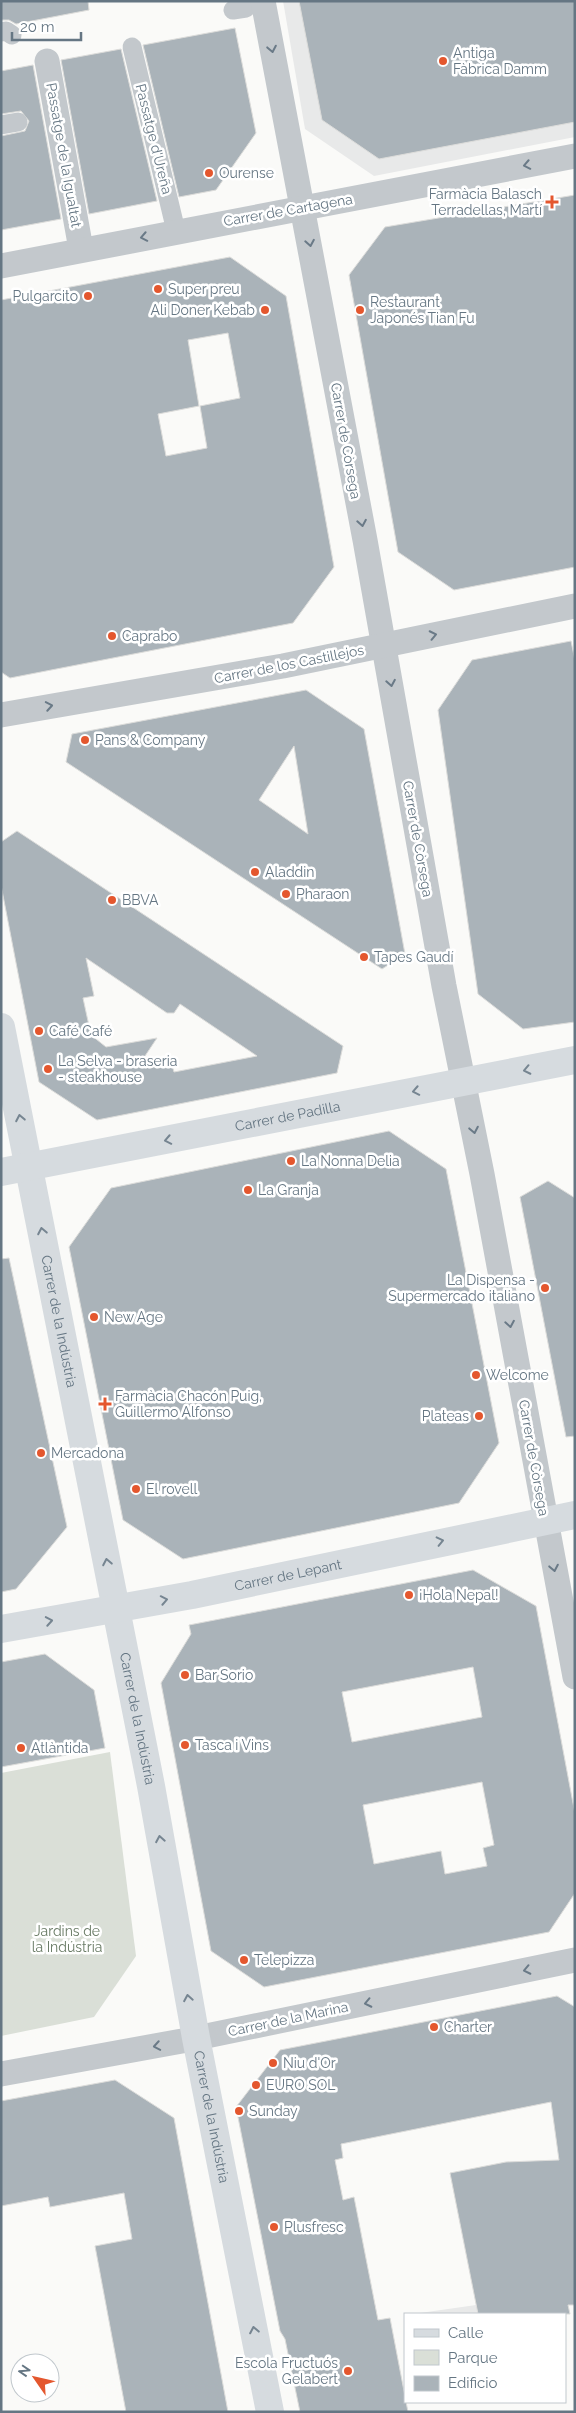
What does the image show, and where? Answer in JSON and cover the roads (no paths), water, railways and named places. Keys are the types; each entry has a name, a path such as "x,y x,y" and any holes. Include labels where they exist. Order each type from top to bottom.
{"main road":[{"name":"Carrer de la Indústria","path":"1,1027 153,1795 196,2038 270,2412"},
{"name":"Carrer de Padilla","path":"1,1172 575,1060"},
{"name":"Carrer de Lepant","path":"1,1629 116,1610 575,1514"}],"street":[{"name":"Carrer de Còrsega","path":"247,6 303,208 384,645 442,977 464,1082 544,1520 575,1677"},
{"name":"Passatge d'Ureña","path":"132,47 176,231"},
{"name":"Passatge de la Igualtat","path":"47,61 81,250"},
{"name":"Carrer de Cartagena","path":"1,266 575,156"},
{"name":"Carrer de los Castillejos","path":"1,715 274,667 575,606"},
{"name":"Carrer de la Marina","path":"1,2074 196,2038 575,1960"}],"place":[{"name":"Antiga Fàbrica Damm","path":"443,61"},
{"name":"Ourense","path":"209,173"},
{"name":"Farmàcia Balasch Terradellas, Martí","path":"552,202"},
{"name":"Super preu","path":"158,289"},
{"name":"Pulgarcito","path":"88,296"},
{"name":"Ali Doner Kebab","path":"265,310"},
{"name":"Restaurant Japonés Tian Fu","path":"360,310"},
{"name":"Caprabo","path":"112,636"},
{"name":"Pans & Company","path":"85,740"},
{"name":"Aladdin","path":"255,872"},
{"name":"Pharaon","path":"286,894"},
{"name":"BBVA","path":"112,900"},
{"name":"Tapes Gaudí","path":"364,957"},
{"name":"Café Café","path":"39,1031"},
{"name":"La Selva - braseria - steakhouse","path":"48,1069"},
{"name":"La Nonna Delia","path":"291,1161"},
{"name":"La Granja","path":"248,1190"},
{"name":"La Dispensa - Supermercado italiano","path":"545,1288"},
{"name":"New Age","path":"94,1317"},
{"name":"Welcome","path":"476,1375"},
{"name":"Farmàcia Chacón Puig, Guillermo Alfonso","path":"105,1404"},
{"name":"Plateas","path":"479,1416"},
{"name":"Mercadona","path":"41,1453"},
{"name":"El rovell","path":"136,1489"},
{"name":"¡Hola Nepal!","path":"409,1595"},
{"name":"Bar Sorio","path":"185,1675"},
{"name":"Tasca i Vins","path":"185,1745"},
{"name":"Atlàntida","path":"21,1748"},
{"name":"Telepizza","path":"244,1960"},
{"name":"Charter","path":"434,2027"},
{"name":"Niu d'Or","path":"273,2063"},
{"name":"EURO SOL","path":"256,2085"},
{"name":"Sunday","path":"239,2111"},
{"name":"Plusfresc","path":"274,2227"},
{"name":"Escola Fructuós Gelabert","path":"348,2371"}],"park label":[{"name":"Jardins de la Indústria","path":"67,1939"}]}
